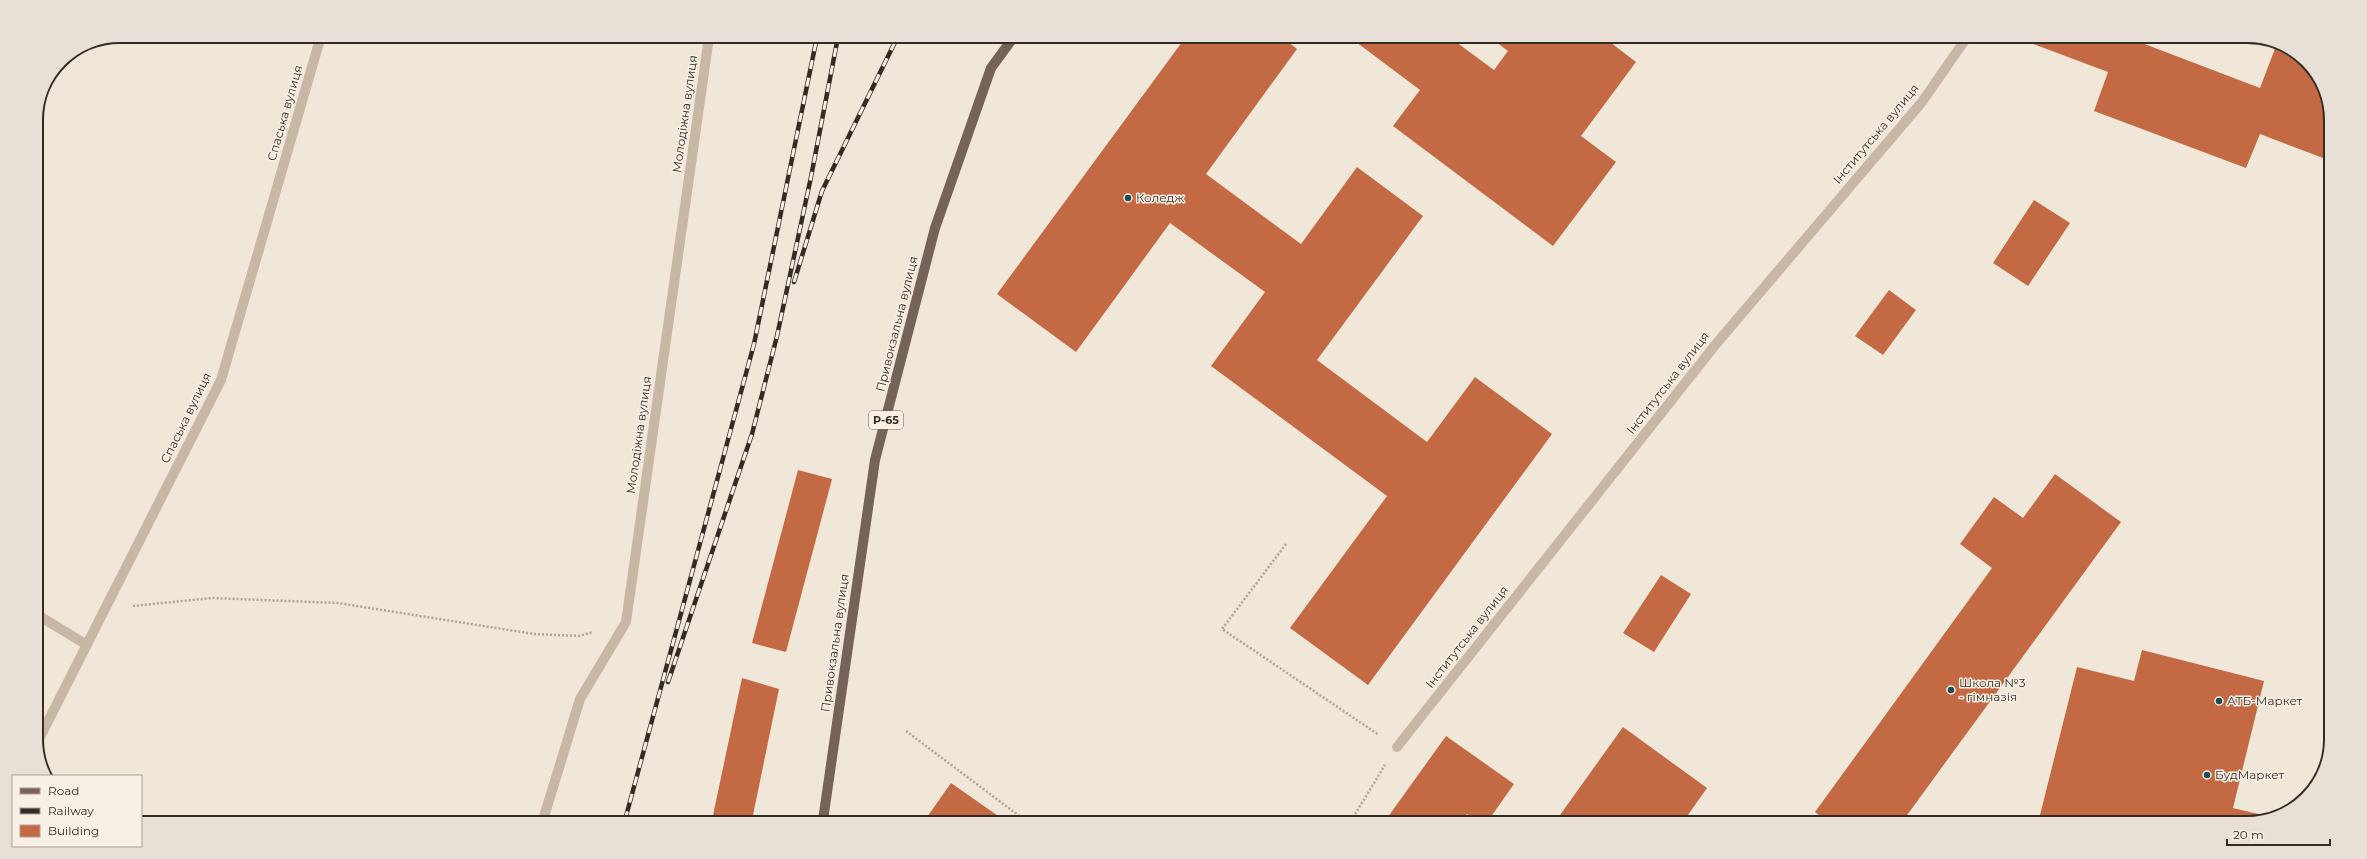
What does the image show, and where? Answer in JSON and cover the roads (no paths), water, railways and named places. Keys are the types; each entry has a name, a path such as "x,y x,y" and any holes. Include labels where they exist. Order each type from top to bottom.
{"main road":[{"name":"Привокзальна вулиця","path":"824,816 875,460 935,228 991,68 1009,43"}],"street":[{"name":"Спаська вулиця","path":"43,731 221,380 319,43"},
{"name":"Молодіжна вулиця","path":"544,816 580,699 626,622 708,43"},
{"name":"Інститутська вулиця","path":"1397,747 1716,344 1922,102 1963,43"},
{"path":"43,618 87,645"}],"railway":[{"path":"626,816 754,344 816,43"},
{"path":"668,682 752,434 777,336 811,177 837,43"},
{"path":"794,282 822,191 895,43"}],"place":[{"name":"Коледж","path":"1128,198"},
{"name":"Школа №3 - гімназія","path":"1951,690"},
{"name":"АТБ-Маркет","path":"2219,701"},
{"name":"БудМаркет","path":"2207,775"}]}
